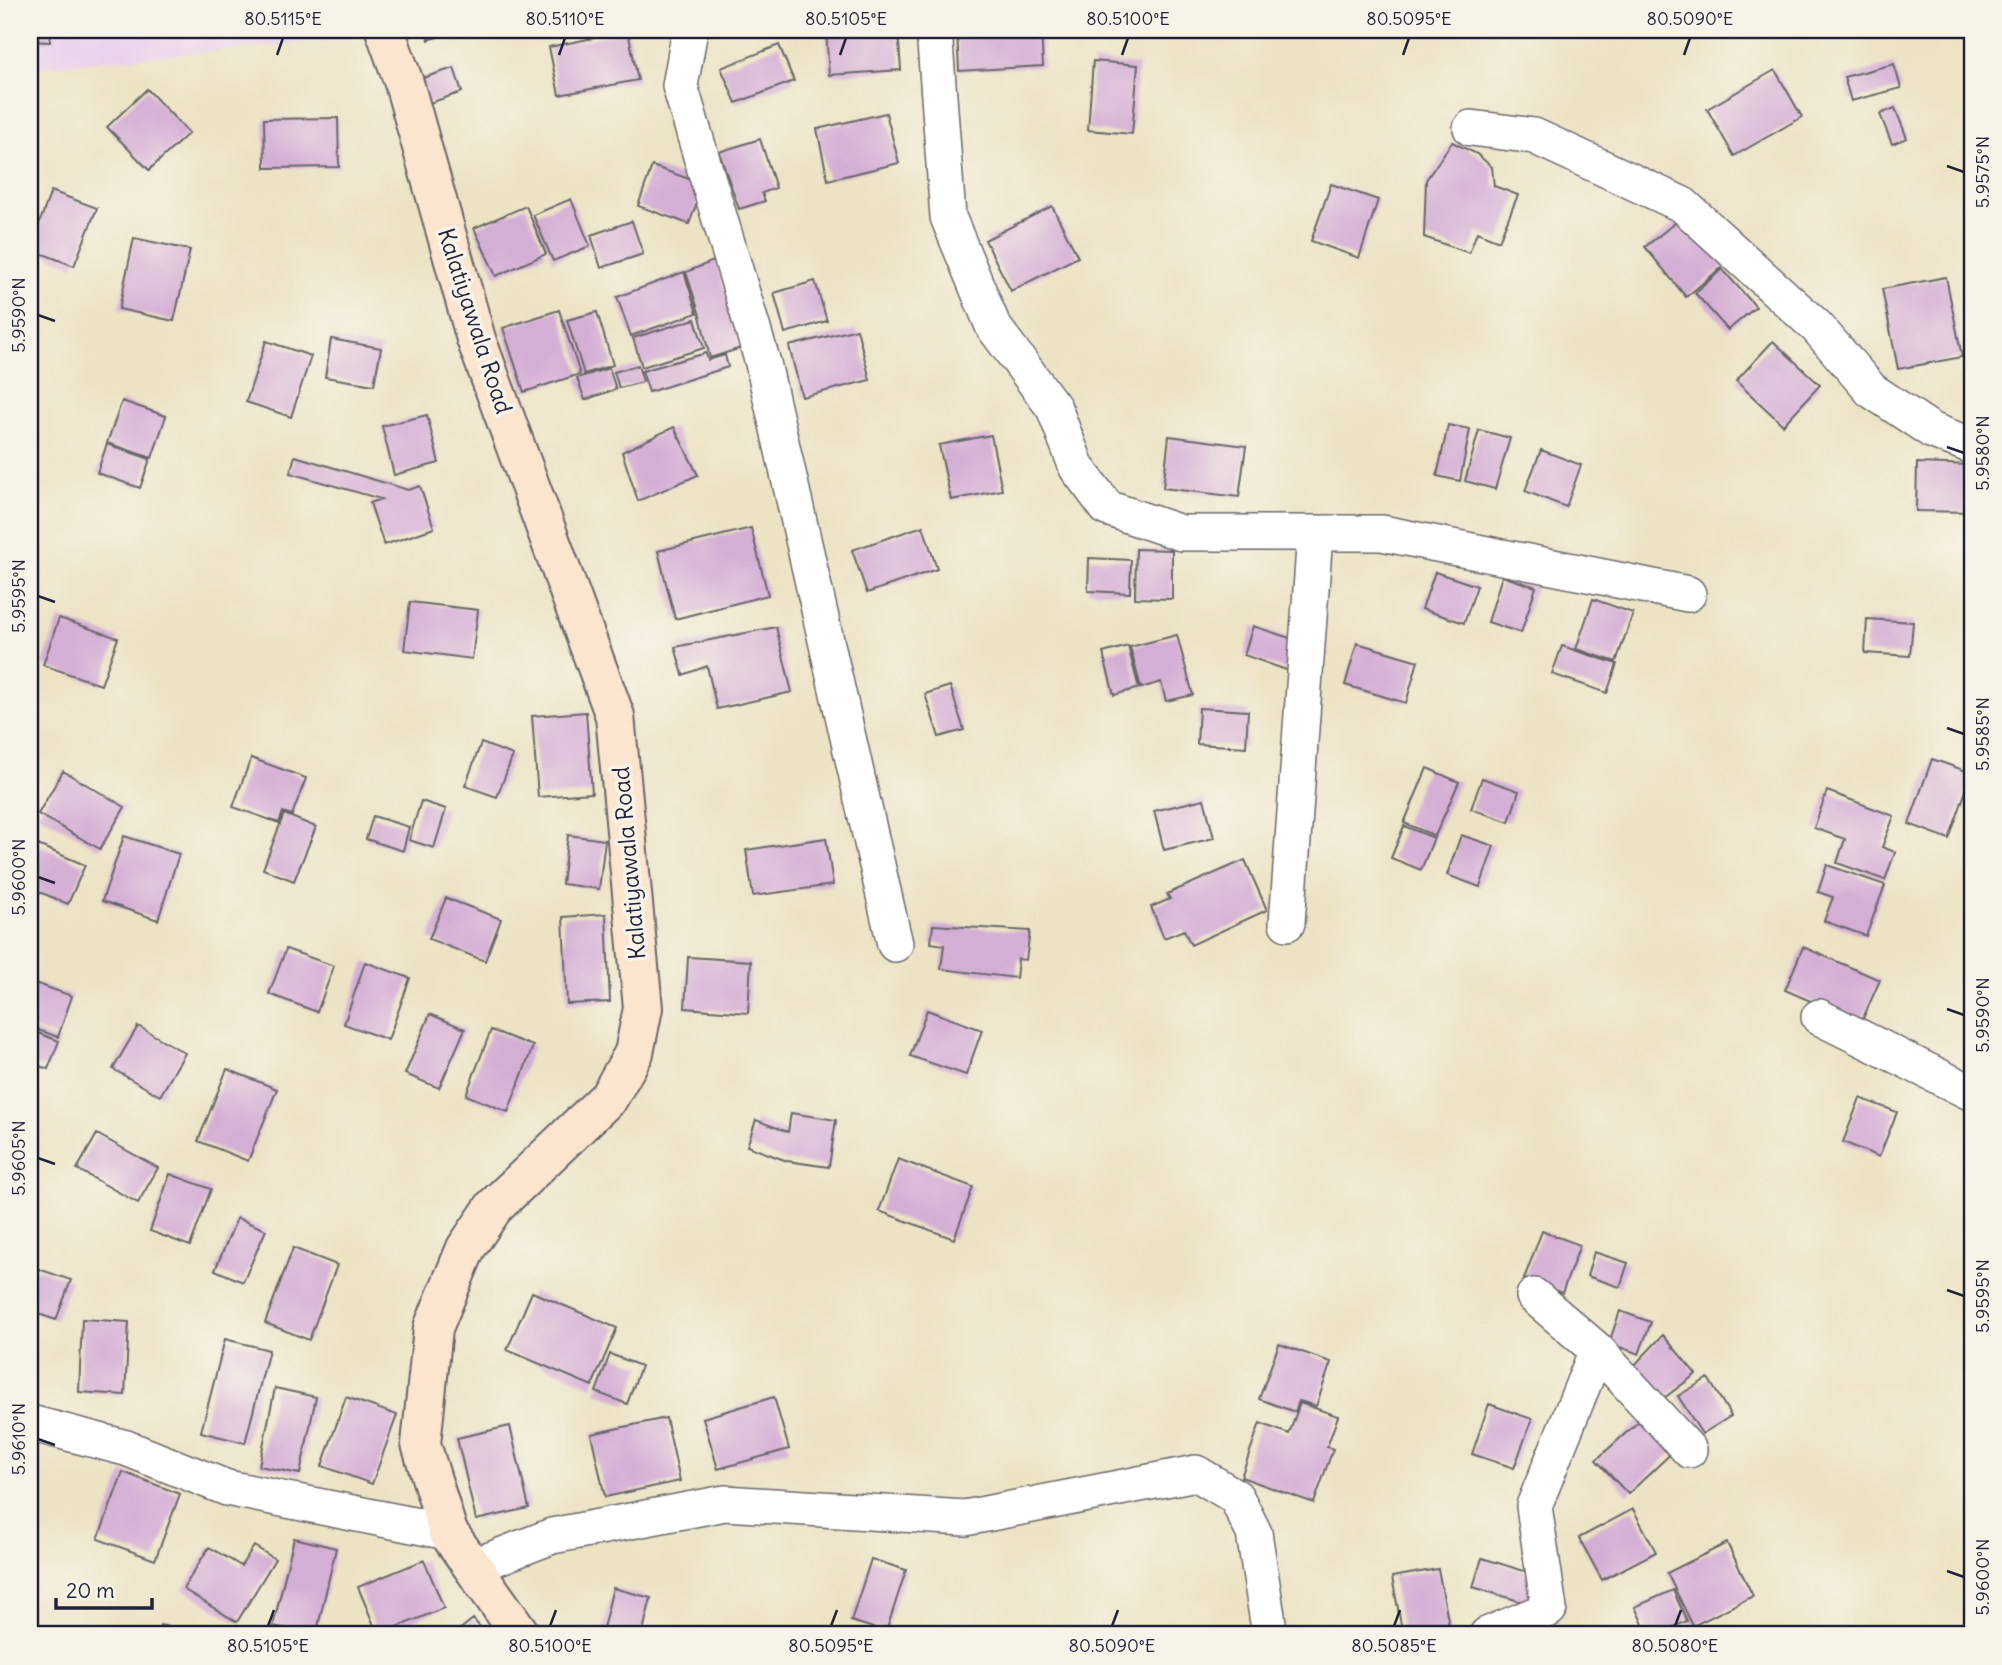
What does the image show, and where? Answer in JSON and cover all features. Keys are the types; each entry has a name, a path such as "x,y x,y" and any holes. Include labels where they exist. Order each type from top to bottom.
{"street":[{"name":"Kalatiyawala Road","path":"385,30 404,83 476,339 615,716 643,1008 634,1054 609,1097 494,1207 466,1248 433,1328 421,1444 449,1532 521,1635"},
{"path":"690,30 680,86 763,363 895,944"},
{"path":"933,30 948,217 993,326 1054,408 1077,468 1107,508 1181,533 1382,533 1688,594"},
{"path":"1471,128 1534,136 1683,205 1817,327 1871,390 1930,430 1972,446"},
{"path":"1287,923 1315,534"},
{"path":"1819,1017 1972,1093"},
{"path":"1534,1296 1597,1350 1689,1450"},
{"path":"1487,1635 1549,1609 1534,1506 1597,1350"},
{"path":"30,1423 126,1448 228,1488 449,1532"},
{"path":"472,1567 552,1536 725,1503 965,1518 1196,1473 1236,1497 1254,1532 1270,1635"}],"shaded area":[{"path":"30,30 350,30 353,39 30,67"}],"building":[{"path":"30,30 50,30 50,42 30,41"},
{"path":"426,30 456,30 429,40"},
{"path":"826,30 898,30 901,70 829,75"},
{"path":"957,30 1041,30 1043,66 959,71"},
{"path":"628,31 638,80 559,95 549,47"},
{"path":"779,45 794,81 736,103 721,68"},
{"path":"1093,61 1138,65 1132,134 1088,130"},
{"path":"1894,64 1901,88 1851,101 1844,77"},
{"path":"454,68 462,92 418,107 410,82"},
{"path":"1775,70 1802,117 1734,156 1707,109"},
{"path":"147,89 189,133 149,170 107,127"},
{"path":"1895,108 1907,138 1892,144 1880,114"},
{"path":"886,113 899,163 828,180 817,129"},
{"path":"338,118 339,167 265,168 264,119"},
{"path":"760,139 776,188 762,193 765,201 739,209 719,152"},
{"path":"1452,142 1477,154 1492,167 1494,186 1518,195 1499,241 1477,232 1469,253 1424,237 1426,180"},
{"path":"652,166 704,184 689,224 638,206"},
{"path":"1331,184 1378,200 1359,258 1311,241"},
{"path":"51,191 97,208 74,266 30,249"},
{"path":"571,199 590,246 553,261 533,215"},
{"path":"526,206 546,254 496,276 474,228"},
{"path":"1052,206 1078,257 1011,291 985,240"},
{"path":"1685,215 1726,264 1686,297 1645,247"},
{"path":"632,221 643,254 601,268 591,235"},
{"path":"134,238 190,250 174,321 119,309"},
{"path":"716,260 741,348 710,358 686,272"},
{"path":"1722,269 1756,307 1728,330 1695,293"},
{"path":"684,272 697,313 631,336 617,297"},
{"path":"1946,277 1962,357 1898,369 1882,289"},
{"path":"815,281 827,321 785,333 774,293"},
{"path":"559,310 580,374 524,392 503,328"},
{"path":"597,312 613,365 584,374 567,320"},
{"path":"695,319 704,348 642,367 633,338"},
{"path":"857,329 870,380 802,397 789,346"},
{"path":"331,339 381,348 374,385 325,377"},
{"path":"266,341 311,356 291,417 246,402"},
{"path":"1773,341 1820,385 1783,425 1736,381"},
{"path":"706,353 708,360 725,355 728,367 649,392 642,371"},
{"path":"638,365 643,382 619,388 614,372"},
{"path":"609,368 616,389 585,400 577,378"},
{"path":"122,401 166,416 152,458 107,443"},
{"path":"427,415 439,463 394,475 382,426"},
{"path":"1448,425 1470,429 1460,481 1437,476"},
{"path":"674,427 698,475 638,501 622,452"},
{"path":"1479,430 1510,438 1495,489 1465,481"},
{"path":"991,435 1002,490 951,500 939,445"},
{"path":"1169,436 1246,446 1239,497 1163,488"},
{"path":"107,444 150,459 140,488 97,473"},
{"path":"1541,450 1581,465 1566,507 1525,491"},
{"path":"295,456 408,490 420,486 434,528 384,545 370,503 381,499 290,473"},
{"path":"1917,463 1972,465 1972,512 1916,511"},
{"path":"923,526 937,569 867,593 852,550"},
{"path":"751,528 768,595 675,619 658,551"},
{"path":"1136,549 1172,550 1172,599 1135,598"},
{"path":"1089,558 1131,560 1130,593 1088,591"},
{"path":"1435,572 1477,586 1464,623 1422,609"},
{"path":"1502,576 1536,587 1521,633 1488,622"},
{"path":"1593,599 1633,613 1616,662 1576,649"},
{"path":"410,602 478,610 472,659 404,650"},
{"path":"59,618 118,638 101,685 43,665"},
{"path":"1867,619 1913,622 1910,656 1865,653"},
{"path":"1253,626 1299,641 1289,671 1244,655"},
{"path":"776,627 792,692 717,709 707,666 683,675 675,647"},
{"path":"1177,635 1193,695 1166,701 1161,682 1141,688 1130,647"},
{"path":"1357,643 1418,661 1406,703 1345,685"},
{"path":"1128,646 1139,688 1114,695 1103,653"},
{"path":"1562,646 1617,664 1607,693 1552,674"},
{"path":"950,686 964,730 939,737 925,694"},
{"path":"1199,708 1248,711 1246,747 1197,744"},
{"path":"586,712 592,793 538,797 532,716"},
{"path":"481,743 513,755 497,797 465,786"},
{"path":"251,758 306,778 292,815 283,812 279,823 233,807"},
{"path":"1932,759 1972,773 1949,839 1909,824"},
{"path":"1427,768 1459,782 1435,836 1404,823"},
{"path":"63,771 125,807 100,849 38,814"},
{"path":"1482,778 1519,791 1509,822 1471,809"},
{"path":"1827,791 1894,816 1882,847 1895,852 1885,880 1837,863 1845,839 1814,828"},
{"path":"1204,799 1214,838 1164,850 1154,811"},
{"path":"421,801 446,809 434,848 409,840"},
{"path":"284,814 316,827 294,881 263,869"},
{"path":"373,816 409,827 403,851 366,839"},
{"path":"1404,826 1434,838 1421,870 1391,858"},
{"path":"568,835 605,840 599,889 562,884"},
{"path":"1461,835 1494,846 1480,887 1447,875"},
{"path":"124,836 179,854 158,920 102,901"},
{"path":"826,838 833,885 753,896 746,850"},
{"path":"38,845 85,865 68,904 30,888 30,865"},
{"path":"1245,860 1267,910 1191,945 1184,930 1164,938 1151,907 1170,899 1167,894"},
{"path":"1827,865 1885,885 1866,936 1824,921 1833,897 1818,892"},
{"path":"446,898 501,919 485,961 429,939"},
{"path":"606,914 610,1002 567,1004 563,917"},
{"path":"933,925 1030,931 1026,960 1018,959 1016,978 941,969 944,945 931,943"},
{"path":"1803,947 1880,980 1861,1023 1785,990"},
{"path":"286,949 334,966 317,1012 269,994"},
{"path":"688,957 751,961 748,1013 685,1008"},
{"path":"365,962 410,978 388,1040 344,1024"},
{"path":"35,983 72,996 58,1037 30,1027 30,997"},
{"path":"927,1010 982,1030 966,1075 910,1056"},
{"path":"430,1014 465,1029 439,1088 405,1074"},
{"path":"138,1026 185,1053 160,1096 113,1069"},
{"path":"30,1030 59,1041 48,1069 30,1063"},
{"path":"491,1030 533,1046 508,1112 466,1095"},
{"path":"227,1069 277,1089 248,1161 198,1141"},
{"path":"1860,1098 1897,1112 1879,1157 1843,1142"},
{"path":"791,1113 836,1120 829,1167 787,1161 747,1146 756,1120 788,1132"},
{"path":"97,1134 158,1168 138,1203 77,1169"},
{"path":"898,1159 973,1187 954,1239 879,1211"},
{"path":"170,1174 211,1189 190,1246 150,1231"},
{"path":"237,1218 266,1230 243,1282 215,1270"},
{"path":"1542,1231 1580,1245 1562,1293 1524,1279"},
{"path":"293,1248 337,1265 309,1340 265,1323"},
{"path":"1594,1252 1628,1263 1620,1287 1587,1276"},
{"path":"30,1266 71,1280 56,1320 30,1311"},
{"path":"532,1292 617,1328 592,1386 507,1350"},
{"path":"1620,1311 1651,1322 1639,1354 1609,1343"},
{"path":"82,1319 129,1322 125,1395 79,1392"},
{"path":"1663,1335 1696,1374 1656,1404 1629,1371"},
{"path":"225,1339 269,1350 245,1443 201,1432"},
{"path":"1279,1344 1331,1362 1316,1406 1299,1401 1295,1412 1259,1399"},
{"path":"610,1354 641,1366 627,1404 596,1392"},
{"path":"1708,1378 1731,1416 1702,1434 1678,1396"},
{"path":"275,1388 316,1397 300,1474 259,1466"},
{"path":"346,1397 397,1415 372,1484 322,1466"},
{"path":"774,1397 789,1449 718,1469 703,1418"},
{"path":"1300,1403 1338,1416 1327,1447 1333,1449 1314,1503 1241,1477 1260,1423 1289,1434"},
{"path":"1489,1404 1532,1419 1514,1468 1472,1454"},
{"path":"1648,1413 1679,1446 1628,1494 1596,1460"},
{"path":"666,1418 680,1481 605,1497 591,1434"},
{"path":"510,1426 529,1508 476,1520 457,1438"},
{"path":"123,1472 180,1494 155,1560 98,1539"},
{"path":"1633,1509 1656,1552 1602,1580 1579,1538"},
{"path":"294,1538 336,1548 316,1635 273,1626"},
{"path":"1727,1543 1753,1596 1693,1626 1667,1573"},
{"path":"254,1546 275,1559 237,1622 183,1589 209,1547 241,1566"},
{"path":"1482,1558 1537,1575 1529,1604 1473,1587"},
{"path":"871,1559 906,1570 886,1632 851,1621"},
{"path":"424,1560 444,1608 378,1635 358,1587"},
{"path":"1438,1569 1451,1635 1403,1635 1392,1577"},
{"path":"613,1588 651,1598 642,1635 602,1632"},
{"path":"1673,1590 1687,1621 1656,1635 1648,1635 1635,1607"},
{"path":"473,1619 487,1635 453,1635"},
{"path":"160,1625 191,1632 191,1635 158,1635"}]}
